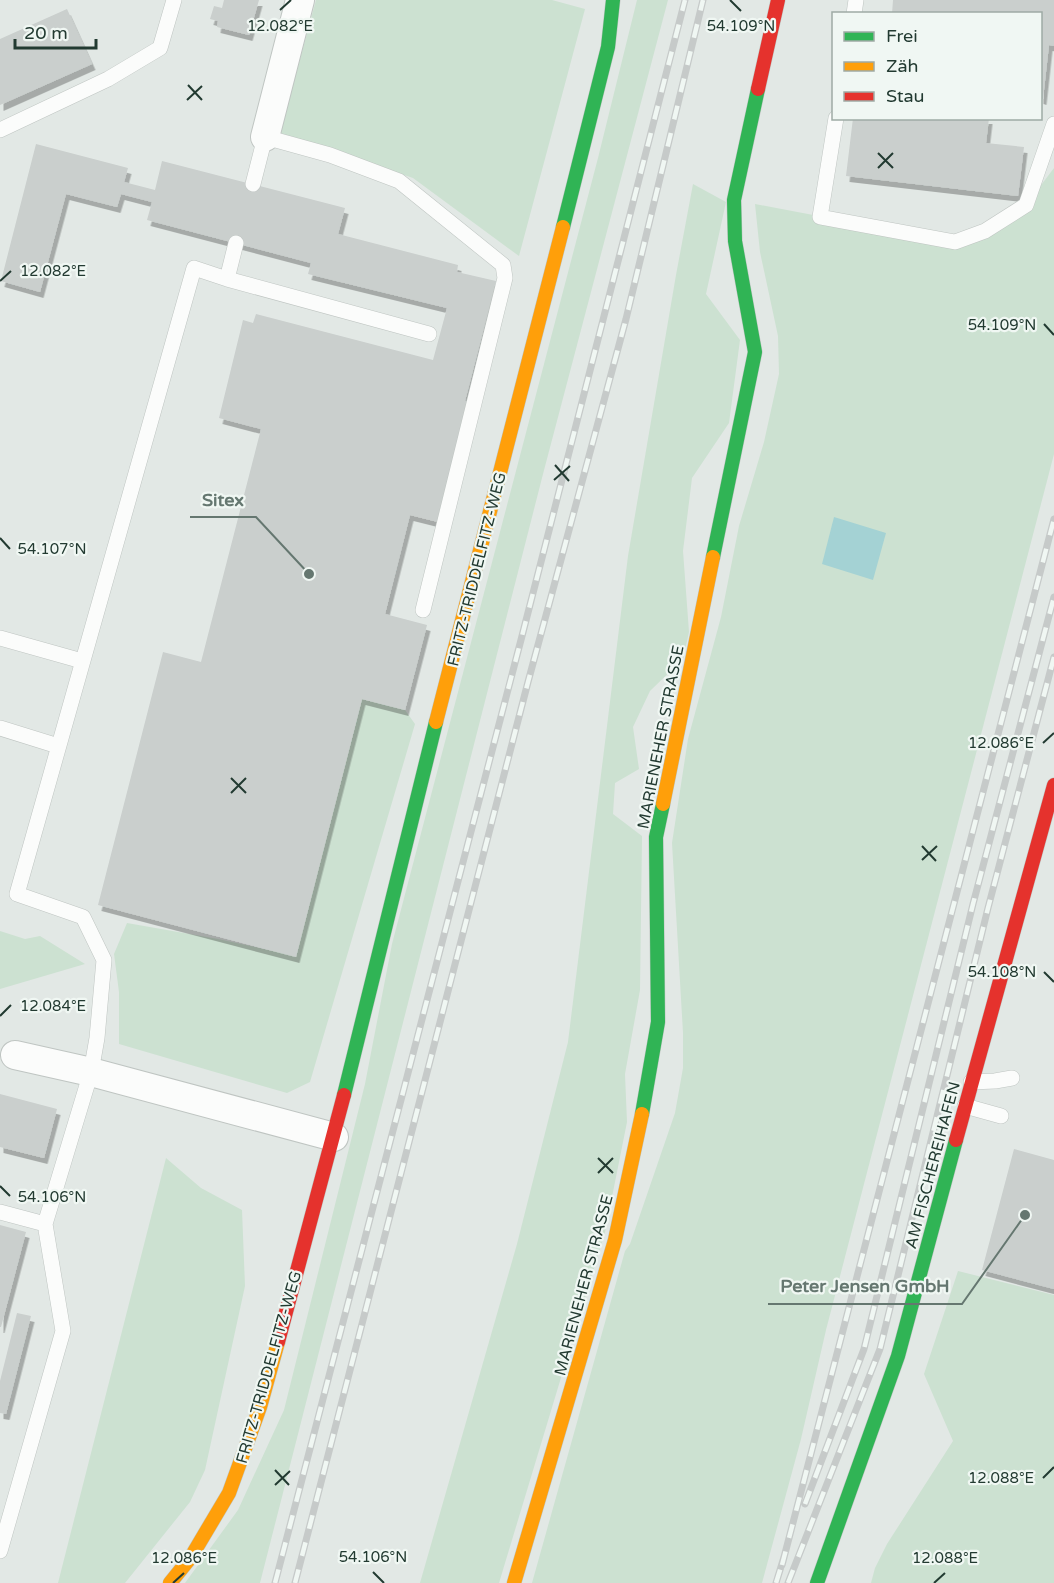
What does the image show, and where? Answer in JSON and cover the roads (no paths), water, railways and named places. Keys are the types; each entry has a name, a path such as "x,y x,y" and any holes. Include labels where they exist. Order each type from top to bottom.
{"street":[{"path":"265,137 300,0"},
{"name":"FRITZ-TRIDDELFITZ-WEG","path":"170,1583 212,1526 229,1493 260,1407 334,1137 430,744 583,151 608,47 613,0"},
{"name":"MARIENEHER STRASSE","path":"514,1583 615,1240 647,1091 658,1022 656,837 755,352 735,241 734,200 778,0"},
{"name":"AM FISCHEREIHAFEN","path":"817,1583 898,1356 1054,785"},
{"path":"15,1054 334,1137"}],"lane":[{"path":"0,130 108,79 160,48 174,0"},
{"path":"836,120 820,217 955,242 985,231 1026,205 1054,124"},
{"path":"253,184 265,137 330,155 399,181 503,265 505,278 423,610"},
{"path":"227,279 236,243"},
{"path":"0,1551 63,1331 45,1224 91,1072 97,1038 104,960 83,917 16,894 194,268 429,334"},
{"path":"0,638 82,661"},
{"path":"0,728 58,746"},
{"path":"971,1082 1012,1078"},
{"path":"965,1106 1001,1116"},
{"path":"0,1212 45,1224"}],"water":[{"path":"834,517 886,533 873,580 822,564"}],"railway":[{"path":"275,1583 685,0"},
{"path":"295,1583 528,682 626,319 703,0"},
{"path":"782,1565 1054,519"},
{"path":"805,1504 864,1349 973,904 1054,597"},
{"path":"788,1583 880,1349 988,908 1054,657"},
{"path":"776,1583 784,1557"}],"place":[{"name":"Sitex","path":"309,574"},
{"name":"Peter Jensen GmbH","path":"1025,1215"}]}
